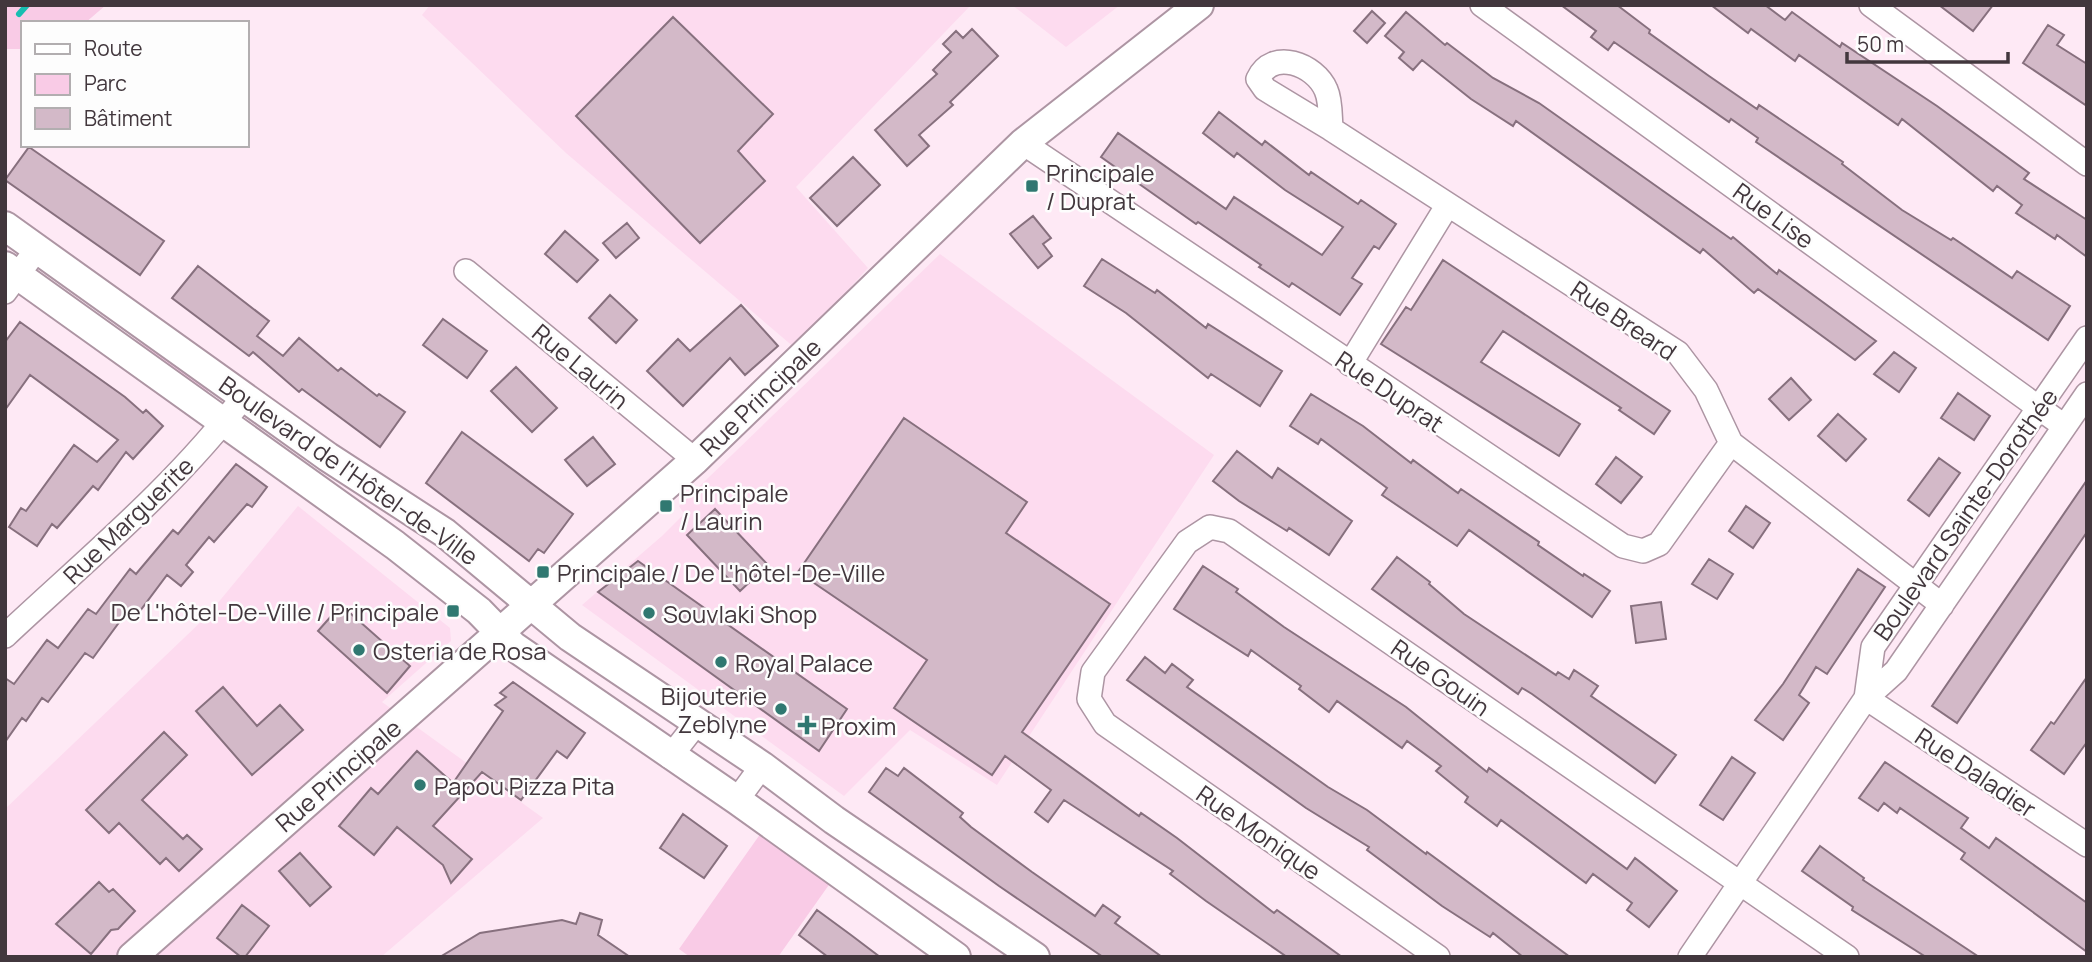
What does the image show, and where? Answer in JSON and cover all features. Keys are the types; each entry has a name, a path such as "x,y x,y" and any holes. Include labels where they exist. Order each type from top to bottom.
{"street":[{"name":"Rue Principale","path":"132,957 695,460 1023,143 1199,5"},
{"name":"Rue Lise","path":"1482,5 2064,426"},
{"path":"1871,5 2087,164"},
{"name":"Rue Breard","path":"1331,129 1678,353 1706,390 1731,443 1942,605"},
{"name":"Rue Duprat","path":"1023,143 1623,546 1643,551 1659,544 1731,443"},
{"path":"1350,364 1447,206"},
{"name":"Boulevard de l'Hôtel-de-Ville","path":"5,226 328,457 445,533 531,606 696,724 762,766 834,820 1035,957"},
{"path":"9,277 37,249"},
{"name":"Rue Laurin","path":"466,271 695,460"},
{"name":"Boulevard de l'Hôtel-de-Ville","path":"9,277 224,422 415,561 479,611 513,646 670,757 737,800 956,957"},
{"name":"Boulevard Sainte-Dorothée","path":"1866,698 1873,647 2087,338"},
{"name":"Boulevard Sainte-Dorothée","path":"1690,957 1866,698 1896,671 2087,394"},
{"name":"Rue Marguerite","path":"5,636 176,475 244,396"},
{"name":"Rue Gouin","path":"1089,699 1093,672 1187,542 1210,527 1229,531 1847,957"},
{"name":"Rue Daladier","path":"1866,698 2086,842"},
{"name":"Rue Monique","path":"1089,699 1105,724 1438,957"},
{"path":"670,757 696,724"},
{"path":"737,800 762,766"}],"shaded area":[{"path":"430,5 971,5 796,187 868,268 795,348 566,153 422,15"},
{"path":"1012,5 1120,5 1066,47"},
{"path":"940,254 1214,455 997,785 910,730 844,796 582,605 662,536 684,514 679,506"},
{"path":"298,506 450,628 451,641 382,702 543,818 381,957 5,957 5,809 207,616"}],"green space":[{"path":"5,5 106,5 87,21 21,21 21,49 5,49"},
{"path":"113,326 212,386 205,396 111,328"},
{"path":"768,823 838,872 778,957 690,957 679,949"}],"building":[{"path":"1561,5 1617,5 1650,30 1649,33 1709,76 1757,109 1759,105 1843,162 1842,164 1902,210 1951,240 1953,238 2012,278 2017,271 2070,306 2048,340 1756,142 1758,138 1731,119 1729,122 1614,42 1608,50 1591,37 1596,31"},
{"path":"1711,5 1765,5 1785,20 1792,12 1840,47 1842,43 1937,106 2029,173 2024,179 2087,220 2087,257 2057,235 2055,239 2016,213 2022,205 1997,186 1993,191 1902,119 1898,125 1799,55 1795,61 1751,29 1748,33"},
{"path":"1939,5 1993,5 1973,31"},
{"path":"1372,11 1385,23 1367,43 1354,31"},
{"path":"1406,12 1445,45 1447,43 1493,78 1539,103 1731,239 1733,237 1777,274 1779,270 1876,341 1855,360 1758,289 1754,293 1703,249 1700,253 1516,121 1513,126 1471,99 1422,60 1413,70 1399,58 1404,52 1385,36"},
{"path":"673,17 773,114 738,151 765,181 700,243 576,116"},
{"path":"2048,25 2064,35 2057,45 2087,64 2087,106 2023,63"},
{"path":"972,29 998,56 950,102 953,105 919,135 929,146 907,166 875,130 937,74 933,70 951,52 943,44 956,31 963,38"},
{"path":"1219,112 1262,145 1265,141 1309,175 1311,172 1358,204 1361,200 1396,224 1379,249 1374,246 1352,278 1362,284 1340,315 1292,283 1289,287 1259,267 1261,265 1198,222 1196,224 1101,157 1118,133 1226,209 1234,197 1322,255 1343,227 1285,190 1237,153 1234,157 1203,133"},
{"path":"29,147 164,241 140,275 5,180"},
{"path":"853,157 880,185 837,226 810,198"},
{"path":"1033,216 1051,238 1043,244 1052,256 1038,268 1010,234"},
{"path":"627,223 639,238 616,258 603,243"},
{"path":"565,231 598,260 577,282 545,254"},
{"path":"1102,259 1155,293 1157,290 1206,328 1208,324 1282,371 1260,406 1211,374 1208,378 1126,313 1084,286"},
{"path":"1443,260 1670,411 1654,434 1619,410 1621,408 1503,331 1481,362 1580,424 1559,456 1381,344 1406,307 1411,310"},
{"path":"198,266 269,321 257,336 283,356 299,338 338,371 341,368 377,396 379,394 405,412 380,447 302,389 299,392 253,352 249,356 172,298"},
{"path":"610,295 637,320 616,343 589,318"},
{"path":"741,305 778,346 745,375 730,358 683,406 647,371 678,339 690,351"},
{"path":"443,319 487,351 467,378 423,345"},
{"path":"20,322 125,397 143,413 146,410 163,426 133,459 126,452 98,490 93,486 57,528 52,524 37,546 9,527 21,508 26,511 74,445 97,462 118,440 30,375 5,410 5,342"},
{"path":"1894,352 1916,368 1899,392 1874,374"},
{"path":"516,367 557,408 532,432 491,391"},
{"path":"1791,378 1811,400 1789,420 1769,399"},
{"path":"1958,393 1990,416 1974,440 1941,418"},
{"path":"1311,394 1363,426 1411,463 1413,460 1458,493 1461,489 1539,542 1538,545 1583,576 1584,574 1610,591 1592,617 1469,530 1457,546 1382,495 1387,488 1321,439 1318,444 1290,426"},
{"path":"1838,414 1866,439 1846,461 1818,436"},
{"path":"904,418 1027,502 1006,533 1110,604 1022,732 1139,816 1141,813 1177,838 1274,913 1277,910 1342,957 1287,957 1170,874 1173,871 1064,800 1048,822 1035,812 1051,790 1005,756 992,775 894,708 927,660 798,572"},
{"path":"462,432 573,514 544,553 538,549 529,561 426,483"},
{"path":"593,437 615,464 587,486 565,460"},
{"path":"1237,451 1272,478 1278,468 1352,521 1329,555 1289,528 1287,531 1239,501 1213,481"},
{"path":"1616,457 1642,477 1621,503 1596,484"},
{"path":"1939,458 1960,473 1929,516 1908,500"},
{"path":"236,464 267,487 252,507 247,504 214,542 209,537 186,565 193,572 181,586 167,575 134,619 126,613 93,658 85,653 48,702 42,698 26,721 22,718 5,742 5,678 14,684 47,640 58,648 88,609 96,614 130,569 136,574 173,530 178,534"},
{"path":"2087,480 2087,532 1957,723 1932,706"},
{"path":"1746,506 1770,523 1753,548 1729,531"},
{"path":"715,509 768,565 740,591 687,535"},
{"path":"1397,557 1430,582 1429,584 1464,614 1556,675 1558,672 1569,679 1574,670 1598,686 1591,696 1676,755 1655,783 1532,694 1522,688 1518,694 1372,589"},
{"path":"1709,559 1733,574 1717,599 1692,584"},
{"path":"638,561 847,709 819,751 598,592"},
{"path":"1203,566 1238,589 1236,592 1284,627 1406,707 1487,772 1489,768 1627,869 1635,858 1677,891 1649,927 1627,910 1632,903 1593,874 1586,883 1501,820 1497,826 1465,802 1468,797 1436,771 1441,766 1407,741 1402,748 1337,701 1329,712 1299,689 1301,686 1251,650 1248,656 1174,609"},
{"path":"1858,569 1885,587 1827,674 1816,667 1799,695 1809,703 1783,740 1755,720 1783,684"},
{"path":"1661,602 1666,639 1636,643 1631,606"},
{"path":"341,605 410,666 387,693 318,631"},
{"path":"1145,657 1165,673 1172,664 1193,680 1187,687 1328,787 1367,810 1426,854 1427,852 1570,957 1523,957 1493,933 1490,937 1442,906 1367,850 1369,847 1306,808 1127,680"},
{"path":"2087,677 2087,742 2064,774 2031,750 2051,722 2054,724"},
{"path":"513,682 585,733 567,758 557,751 521,800 482,772 433,826 472,859 451,883 443,865 397,827 374,855 339,826 371,788 378,794 417,751 453,783 503,711 495,705 506,697 500,693"},
{"path":"223,687 257,726 280,705 303,730 252,775 196,711"},
{"path":"164,732 187,755 142,800 183,839 187,835 202,849 179,871 166,858 160,864 119,823 109,833 86,810"},
{"path":"1732,757 1755,773 1723,820 1700,805"},
{"path":"1885,762 1968,818 1961,828 1989,848 1996,838 2087,903 2087,952 1961,859 1965,853 1900,808 1897,813 1884,803 1878,811 1859,798"},
{"path":"886,768 898,776 904,768 963,813 960,817 971,827 1032,872 1095,916 1103,905 1120,917 1115,923 1162,957 1103,957 999,886 869,792"},
{"path":"683,814 727,846 704,878 660,848"},
{"path":"1820,846 1864,878 1863,880 1979,957 1926,957 1852,910 1853,907 1802,871"},
{"path":"300,853 331,887 310,906 279,871"},
{"path":"99,882 109,892 113,889 135,911 118,929 111,930 91,954 56,924"},
{"path":"242,905 269,926 245,957 241,957 217,938"},
{"path":"817,910 880,957 828,957 799,935"},
{"path":"580,913 602,920 598,935 630,957 440,957 480,933 562,920 576,924"}],"waterway":[{"path":"19,14 27,5"}],"place":[{"name":"Principale / Duprat","path":"1032,186"},
{"name":"Principale / Laurin","path":"666,506"},
{"name":"Principale / De L'hôtel-De-Ville","path":"543,572"},
{"name":"De L'hôtel-De-Ville / Principale","path":"453,611"},
{"name":"Souvlaki Shop","path":"649,613"},
{"name":"Osteria de Rosa","path":"359,650"},
{"name":"Royal Palace","path":"721,662"},
{"name":"Bijouterie Zeblyne","path":"781,709"},
{"name":"Proxim","path":"807,725"},
{"name":"Papou Pizza Pita","path":"420,785"}]}
